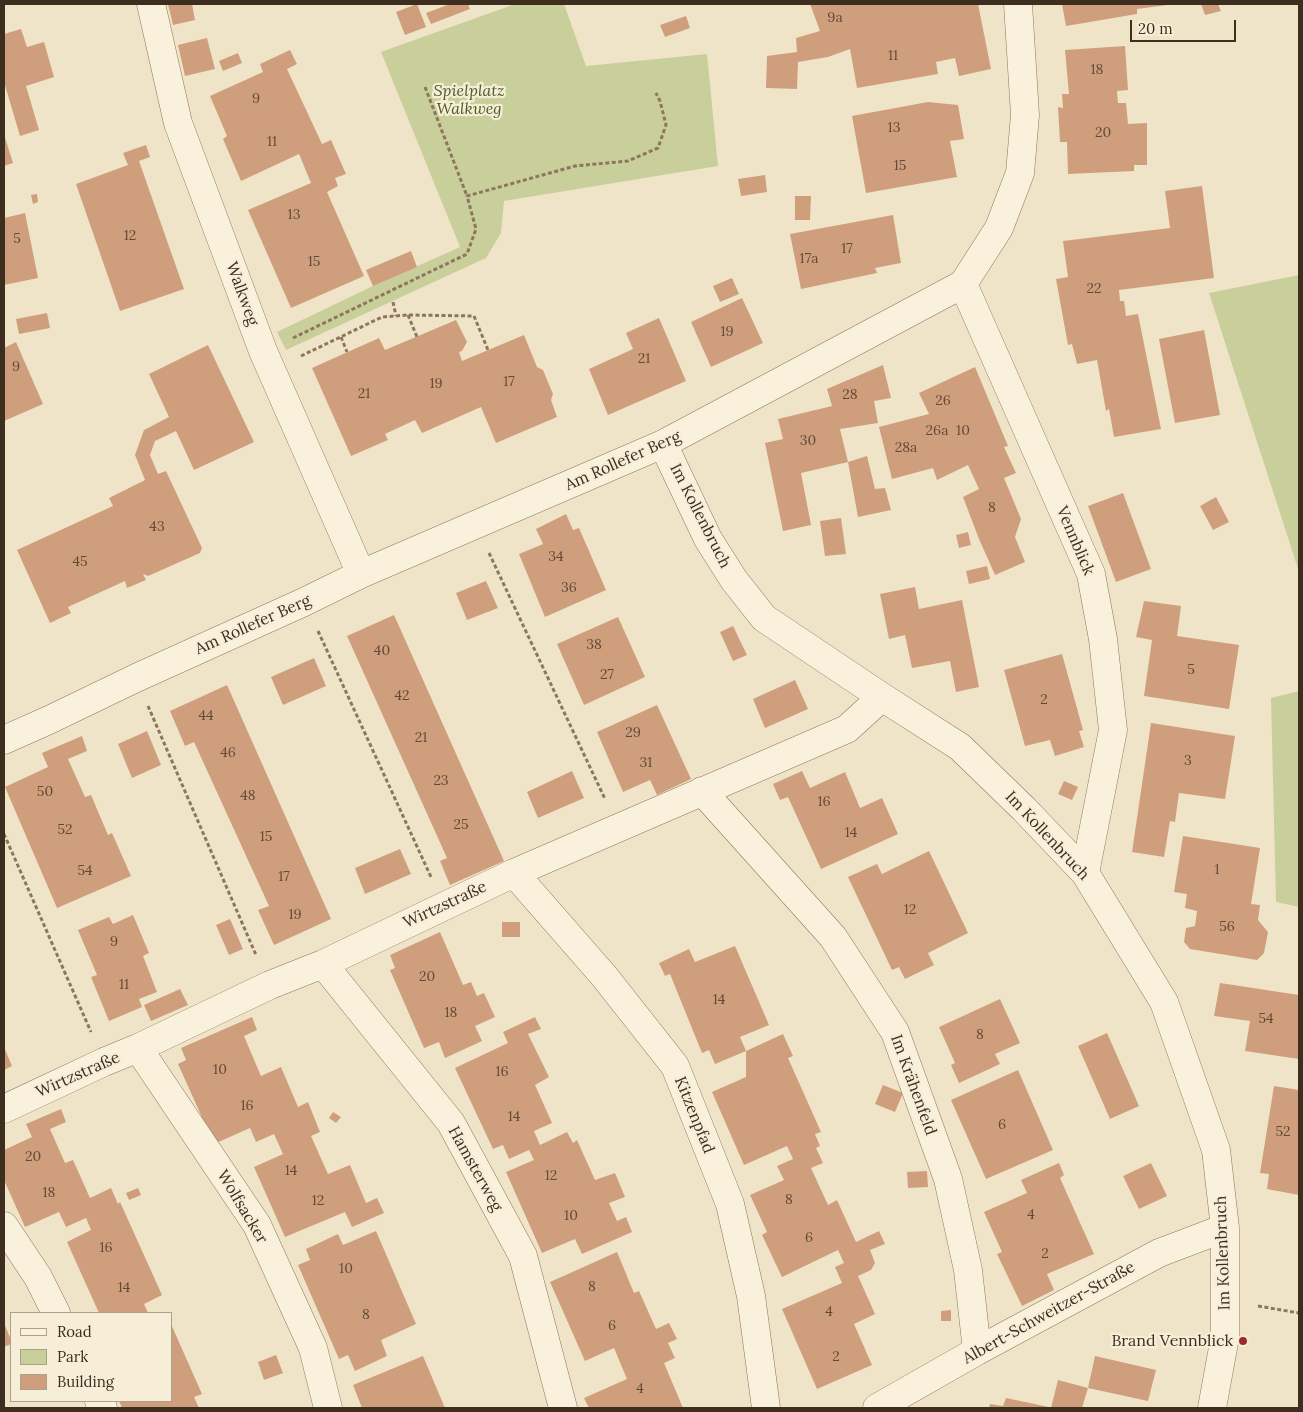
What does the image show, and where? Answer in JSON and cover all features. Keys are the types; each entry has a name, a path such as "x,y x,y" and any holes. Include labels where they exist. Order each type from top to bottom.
{"street":[{"name":"Walkweg","path":"151,4 178,123 267,361 361,574"},
{"path":"964,284 999,228 1020,173 1025,115 1018,4"},
{"name":"Am Rollefer Berg","path":"4,740 361,574 663,444 964,284"},
{"name":"Vennblick","path":"964,284 1091,574 1103,639 1113,730 1085,873"},
{"name":"Im Kollenbruch","path":"663,444 708,539 734,580 764,618 960,747 1024,809 1085,873 1164,1002 1216,1150 1226,1228 1225,1337 1212,1408"},
{"name":"Wirtzstraße","path":"4,1109 270,986 323,964 514,873 848,730 882,697"},
{"name":"Im Krähenfeld","path":"702,791 833,937 895,1032 948,1179 968,1270 977,1351"},
{"name":"Kitzenpfad","path":"514,873 604,976 675,1066 730,1204 751,1296 766,1408"},
{"name":"Hamsterweg","path":"323,964 451,1123 460,1139 523,1256 563,1408"},
{"name":"Wolfsacker","path":"138,1048 257,1225 313,1348 328,1408"},
{"path":"4,1226 38,1277 56,1312"},
{"name":"Albert-Schweitzer-Straße","path":"877,1408 977,1351 1159,1253 1226,1228"}],"path":[{"path":"267,361 466,254 476,229 467,196 425,87"},
{"path":"467,196 575,166 628,161 658,148 666,125 656,93"},
{"path":"393,302 396,316"},
{"path":"267,361 341,337 382,317 408,315 474,316 488,350"},
{"path":"408,315 417,336"},
{"path":"341,337 346,352"},
{"path":"476,526 619,829"},
{"path":"304,602 444,905"},
{"path":"136,678 270,986"},
{"path":"4,834 104,1062"},
{"path":"1225,1301 1299,1313"}],"green space":[{"name":"Spielplatz Walkweg","path":"515,4 564,4 586,66 707,54 718,166 504,201 501,233 486,258 286,350 277,332 460,247 381,52"},
{"path":"1299,275 1299,572 1209,293"},
{"path":"1299,691 1299,907 1276,902 1271,698"}],"building":[{"path":"168,4 192,4 195,20 173,25"},
{"path":"417,4 426,27 405,35 396,12"},
{"path":"450,4 468,4 470,9 431,24 426,13"},
{"path":"810,4 978,4 991,69 959,76 955,58 936,62 938,74 857,88 850,49 828,57 798,62 797,89 766,88 767,56 797,52 796,38 820,31"},
{"path":"1062,4 1167,5 1137,9 1137,14 1066,26"},
{"path":"1201,4 1218,4 1221,11 1205,15"},
{"path":"686,16 690,28 665,37 660,25"},
{"path":"21,29 27,47 44,42 54,77 26,86 39,130 20,136 4,82 4,34"},
{"path":"207,38 215,69 185,76 178,45"},
{"path":"1125,46 1128,90 1117,91 1118,103 1126,103 1128,124 1147,123 1147,165 1134,165 1134,171 1068,174 1067,142 1060,142 1058,107 1063,108 1062,94 1069,94 1065,50"},
{"path":"290,50 297,64 287,69 322,144 331,140 346,174 335,178 338,186 327,192 364,276 291,308 248,210 311,183 299,154 241,181 223,139 227,136 210,96 263,72 260,64"},
{"path":"238,53 242,63 223,71 219,61"},
{"path":"928,102 958,105 964,139 950,141 957,177 866,193 852,116"},
{"path":"4,134 13,163 4,166"},
{"path":"146,145 150,157 139,161 184,289 120,311 76,184 128,165 123,153"},
{"path":"765,175 767,192 741,196 738,179"},
{"path":"1202,186 1214,278 1119,290 1120,301 1124,301 1126,316 1138,314 1161,429 1114,437 1109,409 1106,411 1097,360 1077,364 1072,344 1068,345 1056,279 1068,277 1063,241 1170,228 1165,191"},
{"path":"37,194 38,202 33,204 31,195"},
{"path":"795,196 811,196 810,220 795,220"},
{"path":"25,213 38,278 4,285 4,218"},
{"path":"893,215 901,263 875,268 877,273 801,289 790,234"},
{"path":"411,251 417,267 373,286 366,270"},
{"path":"732,278 739,294 720,302 713,286"},
{"path":"742,298 763,343 711,367 691,322"},
{"path":"47,313 50,328 19,334 16,319"},
{"path":"659,318 686,381 608,415 589,369 633,349 626,333"},
{"path":"456,320 467,342 462,351 459,352 462,361 524,335 537,367 543,370 553,394 551,400 557,417 496,443 481,407 422,433 415,420 385,434 388,440 351,456 312,368 379,338 385,350"},
{"path":"1204,330 1220,415 1175,423 1159,339"},
{"path":"16,342 43,404 4,421 4,348"},
{"path":"208,345 254,442 194,470 176,431 155,441 150,455 158,474 166,471 202,548 200,553 148,576 143,574 146,580 127,588 125,581 68,607 71,613 50,623 17,550 113,506 109,498 145,480 135,455 144,430 169,417 149,374"},
{"path":"883,365 891,398 874,401 878,423 840,429 848,462 801,473 811,525 783,531 765,443 783,439 778,419 832,406 827,389"},
{"path":"975,367 1008,446 1004,447 1016,473 1004,478 1021,519 1015,537 1025,562 995,575 963,497 979,489 968,465 937,480 933,468 892,479 879,427 929,414 919,393"},
{"path":"867,456 875,489 885,488 891,510 858,517 848,462"},
{"path":"1123,493 1151,569 1116,582 1088,506"},
{"path":"1216,497 1229,522 1213,530 1200,506"},
{"path":"566,514 573,530 579,528 606,590 545,617 519,554 543,544 536,529"},
{"path":"841,518 846,554 825,556 820,521"},
{"path":"968,532 971,545 959,548 956,535"},
{"path":"987,566 990,579 969,584 966,571"},
{"path":"486,581 498,608 467,620 456,593"},
{"path":"915,587 919,609 962,600 979,687 956,692 950,661 912,668 905,635 889,639 880,594"},
{"path":"1144,601 1181,606 1177,636 1239,645 1229,709 1144,696 1152,640 1136,637"},
{"path":"394,615 504,861 450,885 440,861 447,858 347,636"},
{"path":"618,617 645,677 584,705 557,644"},
{"path":"733,626 747,655 733,661 720,632"},
{"path":"1062,654 1083,730 1079,731 1084,747 1055,756 1050,740 1025,746 1004,670"},
{"path":"314,658 326,686 283,705 271,677"},
{"path":"795,680 808,709 765,728 753,699"},
{"path":"227,685 331,919 274,945 258,910 269,906 194,742 185,746 170,711"},
{"path":"657,705 691,779 657,795 650,780 623,792 597,732"},
{"path":"1151,723 1235,736 1225,799 1179,793 1175,822 1170,821 1164,857 1132,852"},
{"path":"147,731 161,765 132,778 118,744"},
{"path":"82,736 87,751 68,759 85,797 91,795 108,835 112,833 131,876 57,908 5,787 48,767 42,753"},
{"path":"572,771 584,798 538,818 527,792"},
{"path":"802,771 810,788 845,772 860,808 882,798 898,834 821,869 788,797 780,800 773,784"},
{"path":"1064,781 1078,787 1072,800 1058,794"},
{"path":"1183,836 1260,848 1251,904 1260,905 1258,920 1268,932 1264,953 1257,960 1190,949 1184,942 1186,928 1195,926 1197,911 1185,908 1187,894 1174,892"},
{"path":"400,849 411,874 365,894 355,868"},
{"path":"929,851 968,933 928,953 934,965 905,979 899,967 892,970 848,877 877,864 882,874"},
{"path":"133,915 149,953 143,956 157,992 139,999 142,1007 109,1021 91,977 97,975 78,930 109,917 113,924"},
{"path":"230,919 243,949 229,955 216,925"},
{"path":"502,922 520,922 520,937 502,937"},
{"path":"440,932 463,985 471,982 477,996 484,993 495,1017 475,1026 482,1041 445,1058 439,1042 424,1048 390,970 395,968 390,955"},
{"path":"735,946 769,1025 740,1037 746,1051 715,1064 709,1050 702,1053 670,974 665,976 659,963 689,949 695,962"},
{"path":"1220,983 1299,995 1299,1059 1245,1051 1250,1021 1214,1016"},
{"path":"180,989 188,1005 151,1021 144,1005"},
{"path":"1000,999 1020,1043 995,1054 1000,1064 959,1083 951,1065 955,1063 939,1027"},
{"path":"252,1017 257,1030 244,1036 261,1076 281,1067 298,1107 308,1102 320,1132 311,1136 328,1174 350,1165 366,1203 377,1198 384,1213 352,1227 345,1212 285,1237 254,1167 283,1154 274,1134 256,1142 250,1128 214,1144 178,1064 186,1060 181,1048"},
{"path":"535,1017 541,1029 528,1034 549,1077 535,1085 552,1123 534,1131 540,1145 567,1132 573,1143 577,1140 595,1180 615,1173 625,1197 609,1203 617,1221 626,1217 632,1232 582,1254 575,1239 542,1253 506,1172 534,1160 529,1150 509,1159 503,1145 493,1149 455,1068 508,1043 503,1032"},
{"path":"1107,1033 1139,1106 1110,1119 1078,1046"},
{"path":"783,1034 793,1056 788,1058 821,1132 815,1134 820,1146 816,1148 823,1163 811,1168 828,1205 837,1200 856,1242 879,1231 885,1244 870,1250 875,1263 871,1270 858,1276 875,1314 854,1324 872,1365 817,1389 782,1309 842,1283 835,1267 844,1263 838,1250 782,1277 762,1235 767,1232 750,1195 784,1180 777,1166 793,1159 787,1146 744,1165 712,1092 746,1077 746,1051"},
{"path":"4,1047 12,1066 4,1070"},
{"path":"1018,1070 1053,1150 986,1179 951,1100"},
{"path":"883,1085 903,1093 895,1112 875,1104"},
{"path":"1274,1086 1299,1090 1299,1195 1267,1189 1269,1174 1260,1173"},
{"path":"61,1109 66,1122 50,1129 65,1163 73,1160 90,1198 111,1188 118,1204 120,1202 162,1295 144,1304 148,1312 99,1312 67,1242 91,1230 86,1218 66,1227 59,1212 25,1227 4,1180 4,1150 32,1137 26,1124"},
{"path":"333,1112 341,1117 336,1123 329,1118"},
{"path":"1059,1163 1064,1175 1060,1178 1094,1254 1047,1274 1054,1290 1022,1306 997,1254 1002,1252 984,1212 1027,1193 1021,1180"},
{"path":"1151,1163 1167,1196 1139,1209 1123,1176"},
{"path":"927,1171 928,1187 908,1188 907,1172"},
{"path":"138,1188 141,1195 129,1200 126,1193"},
{"path":"376,1231 416,1324 381,1340 387,1356 355,1371 348,1355 339,1359 298,1265 310,1260 306,1249 338,1234 343,1245"},
{"path":"617,1252 634,1293 639,1291 656,1329 669,1323 677,1339 668,1343 675,1358 664,1363 683,1408 589,1408 584,1398 627,1379 614,1348 585,1361 550,1282"},
{"path":"951,1310 951,1321 941,1321 941,1311"},
{"path":"4,1323 10,1338 10,1344 4,1347"},
{"path":"172,1326 202,1394 194,1397 199,1408 122,1408 119,1402 172,1402"},
{"path":"276,1355 283,1373 264,1380 258,1362"},
{"path":"423,1356 445,1408 362,1408 353,1385"},
{"path":"1095,1356 1156,1370 1148,1401 1088,1388"},
{"path":"1058,1380 1088,1388 1082,1408 1051,1408"},
{"path":"1006,1398 1049,1408 989,1408 990,1404 1003,1406"}],"place":[{"name":"Brand Vennblick","path":"1243,1341"}]}
